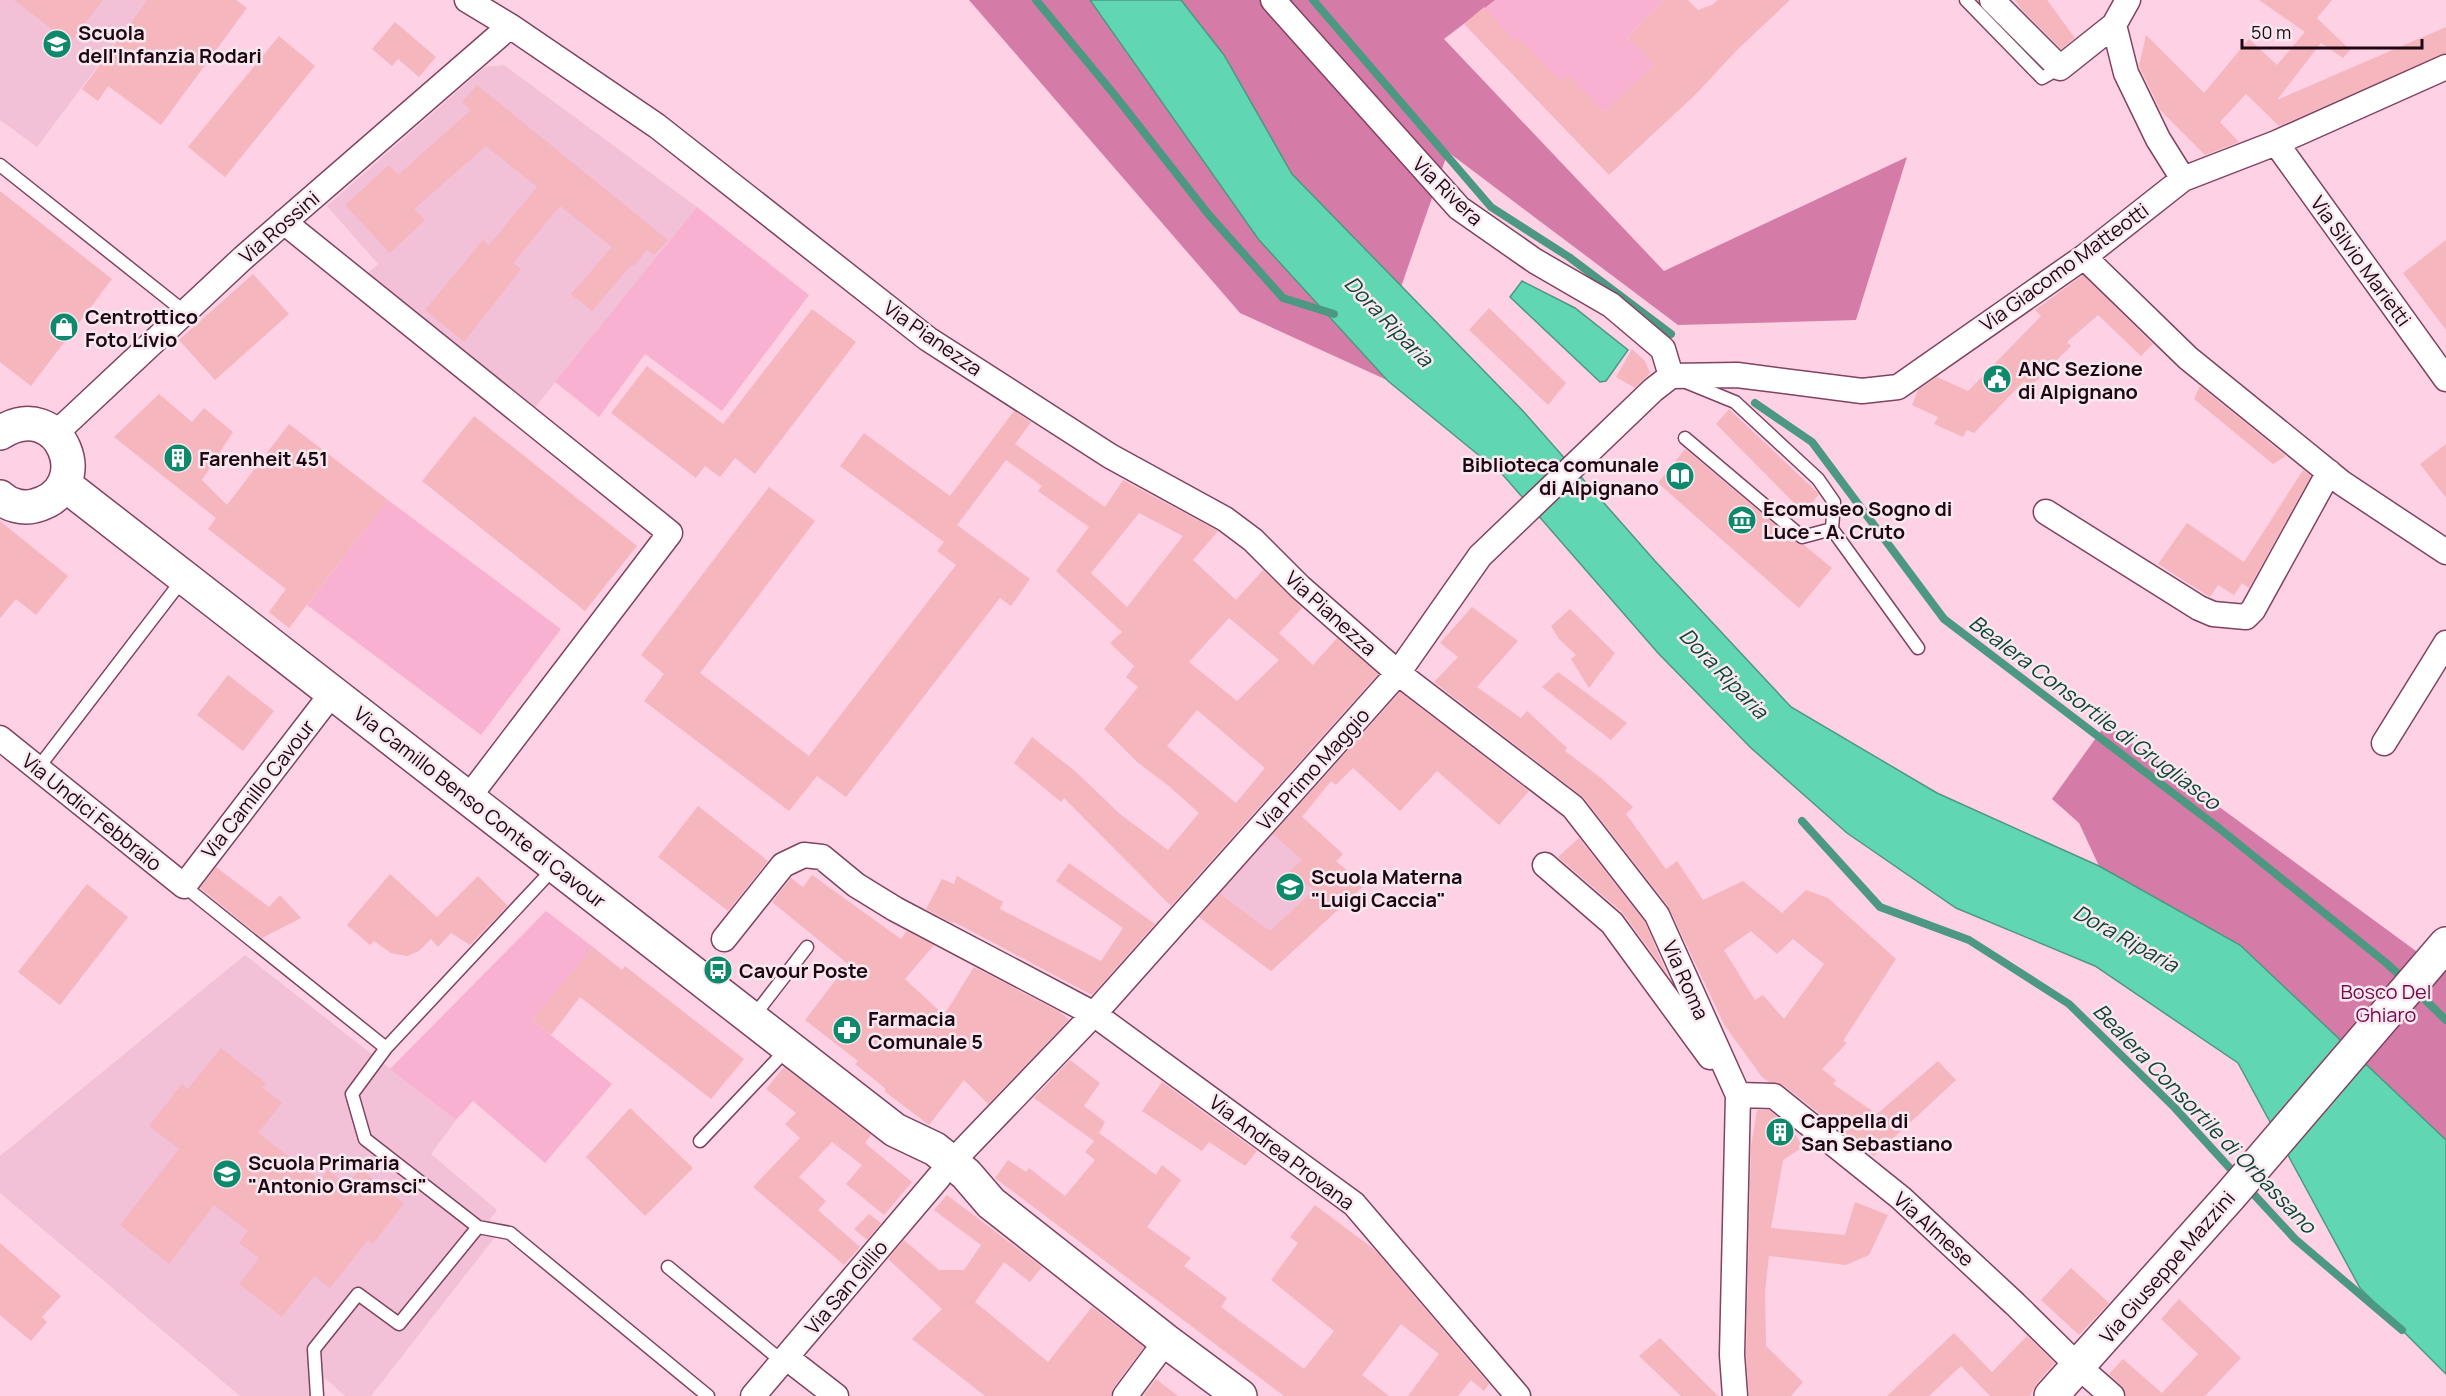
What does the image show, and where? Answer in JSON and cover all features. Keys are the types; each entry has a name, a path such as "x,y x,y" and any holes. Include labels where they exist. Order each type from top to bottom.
{"main road":[{"path":"0,433 16,425 34,424 45,428 55,434 68,458 68,471 64,484 56,495 45,503 31,507 17,506 0,497"},
{"name":"Via Camillo Benso Conte di Cavour","path":"64,484 895,1130 922,1164 945,1170 954,1189 991,1203 1166,1341 1240,1396"},
{"name":"Via Giuseppe Mazzini","path":"2050,1396 2119,1322 2446,944"}],"street":[{"name":"Via Pianezza","path":"467,0 510,26 657,126 928,339 1110,456 1225,519 1253,540 1300,587 1398,673"},
{"name":"Via Rivera","path":"1273,0 1459,208 1535,261 1611,305 1651,338 1662,350 1662,383"},
{"path":"1992,0 2060,68 2114,25 2128,0"},
{"path":"2114,25 2126,73 2158,139 2183,179"},
{"name":"Via Rossini","path":"55,434 284,222 510,26"},
{"name":"Via Giacomo Matteotti","path":"1662,383 1737,375 1862,391 1898,387 2084,257 2183,179 2276,143 2446,67"},
{"name":"Via Silvio Marietti","path":"2276,143 2446,379"},
{"path":"284,222 670,533 468,798"},
{"path":"2084,257 2188,358 2329,472 2446,552"},
{"name":"Via Primo Maggio","path":"945,1170 1094,1014 1398,673 1480,556 1662,383"},
{"path":"2046,512 2199,608 2214,614 2246,617 2253,610 2329,472"},
{"path":"2384,743 2446,644"},
{"name":"Via Roma","path":"1398,673 1573,807 1657,915 1738,1095 1732,1355 1735,1396"},
{"name":"Via Camillo Cavour","path":"184,886 333,692"},
{"name":"Via Undici Febbraio","path":"0,738 184,886"},
{"name":"Via Andrea Provana","path":"724,939 783,865 804,855 822,857 856,885 876,897 1094,1014 1354,1204 1518,1396"},
{"path":"1545,865 1612,923 1738,1095"},
{"name":"Via Almese","path":"1738,1095 1774,1095 1900,1198 2112,1396"},
{"name":"Via San Gillio","path":"753,1396 945,1170"},
{"path":"1125,1396 1166,1341"},
{"path":"785,1360 836,1396"}],"lane":[{"path":"1966,0 2042,78 2060,68"},
{"path":"0,165 186,313"},
{"path":"1662,383 1735,402 1818,479 1834,502 1832,529 1918,648"},
{"path":"1685,438 1802,537 1832,529"},
{"path":"38,768 184,577"},
{"path":"556,866 386,1048 352,1094 365,1138 478,1227 510,1233 708,1396"},
{"path":"184,886 386,1048"},
{"path":"752,1018 807,947"},
{"path":"700,1141 789,1047"},
{"path":"317,1396 314,1349 358,1294 399,1324 478,1227"},
{"path":"668,1267 785,1360"}],"shaded area":[{"name":"Scuola dell'Infanzia Rodari","path":"0,0 147,0 37,147 0,120"},
{"path":"1493,0 1663,0 1627,37 1654,65 1604,112 1560,81 1519,40 1514,44 1484,7"},
{"path":"504,65 697,207 533,410 367,274 378,264 327,206 485,67"},
{"path":"697,207 809,295 722,411 645,354 599,417 555,382"},
{"path":"388,500 561,629 481,735 307,605"},
{"name":"Scuola Materna \"Luigi Caccia\"","path":"1287,803 1343,854 1336,861 1365,885 1271,971 1195,914"},
{"path":"546,911 593,947 532,1020 612,1084 545,1163 473,1101 456,1120 390,1069"},
{"name":"Scuola Primaria \"Antonio Gramsci\"","path":"245,955 456,1120 431,1154 497,1210 490,1219 495,1237 371,1396 345,1396 325,1378 312,1396 240,1396 0,1193 0,1156"}],"green space":[{"path":"969,0 1090,0 1259,240 1389,381 1240,313"},
{"path":"1181,0 1495,0 1444,39 1664,271 1907,157 1856,320 1678,325 1448,152 1401,287 1292,174 1224,55"},
{"name":"Bosco Del Ghiaro","path":"2106,724 2446,973 2446,1140 2240,945 2099,866 2079,823 2052,799"}],"water":[{"name":"Dora Riparia","path":"1090,0 1181,0 1224,55 1292,174 1523,411 1655,561 1791,707 1937,793 2099,866 2240,945 2446,1140 2446,1374 2360,1288 2238,1063 2095,966 1956,908 1847,833 1751,748 1658,653 1503,475 1388,381 1259,240"},
{"path":"1522,281 1575,308 1628,350 1606,381 1600,382 1510,297"}],"building":[{"path":"14,0 103,0 70,43"},
{"path":"147,0 236,0 247,8 161,125 108,86 98,101 82,89"},
{"path":"1663,0 1688,0 1698,10 1718,0 1790,0 1737,50 1695,95 1609,175 1464,24 1484,7 1515,42 1519,39 1560,81 1568,75 1604,112 1654,65 1627,37"},
{"path":"2015,0 2047,0 2075,38 2061,49"},
{"path":"2259,0 2332,0 2317,18 2350,50 2343,58 2321,43 2277,100 2446,27 2446,53 2279,126 2246,94 2220,122 2239,142 2205,155 2160,110 2139,66 2146,35 2204,93 2249,39 2277,65 2305,32"},
{"path":"395,22 436,57 419,77 398,59 392,66 372,49"},
{"path":"279,36 315,66 225,177 188,147"},
{"path":"477,85 668,240 654,255 647,250 634,266 632,264 592,311 571,294 612,247 560,206 513,263 521,269 464,342 425,310 483,240 489,245 537,187 486,146 414,209 425,220 390,253 345,205 389,165 398,175 471,110 462,102"},
{"path":"0,191 112,279 31,386 0,362"},
{"path":"2446,240 2446,330 2403,273"},
{"path":"253,274 289,314 215,380 179,340"},
{"path":"2083,275 2153,344 2141,356 2098,315 2067,342 2071,346 2030,387 2024,381 1974,433 1967,430 1963,437 1934,424 1938,417 1912,405 1918,390 1937,377 1968,391 2041,316 2035,310"},
{"path":"1489,308 1566,383 1548,405 1469,330"},
{"path":"812,309 856,342 755,474 735,458 720,477 705,466 696,478 611,413 647,366 723,424"},
{"path":"1632,349 1645,361 1650,373 1635,388 1616,377"},
{"path":"2200,386 2286,456 2273,464 2194,399"},
{"path":"159,394 192,422 204,408 233,432 202,480 227,505 289,424 388,500 289,628 269,612 286,589 208,529 216,518 114,437"},
{"path":"1729,409 1819,494 1804,513 1716,424"},
{"path":"1014,411 1031,422 1015,444 1105,507 1123,480 1218,531 1193,560 1236,600 1263,570 1302,608 1279,633 1313,665 1337,638 1378,674 1171,906 1064,798 1061,802 1014,763 1032,737 1076,772 1120,814 1168,850 1199,813 1137,762 1104,729 1138,687 1126,677 1134,666 1110,643 1122,632 1056,571 1089,527 1038,491 1042,486 1006,460 957,525 1030,579 1011,606 1000,598 846,797 817,776 789,811 644,701 664,674 641,655 769,487 815,521 700,673 809,756 956,565 937,551 944,542 840,466 864,433 950,496","holes":["1139,513 1183,536 1127,607 1091,573","1229,618 1279,660 1237,701 1189,662","1197,710 1265,768 1236,803 1167,746"]},
{"path":"474,416 637,546 585,611 422,481"},
{"path":"2446,444 2446,498 2420,464"},
{"path":"1685,449 1797,543 1804,545 1832,568 1799,608 1658,483"},
{"path":"2303,470 2311,476 2249,588 2242,583 2234,595 2218,585 2210,597 2158,564 2187,523 2244,562"},
{"path":"0,521 68,576 36,615 16,599 0,618"},
{"path":"1472,607 1518,641 1477,687 1521,718 1527,711 1567,748 1565,751 1601,778 1633,807 1626,814 1666,869 1677,861 1703,900 1743,881 1782,913 1806,890 1828,898 1896,959 1843,1041 1847,1043 1822,1069 1836,1080 1833,1084 1877,1114 1938,1061 1956,1080 1874,1156 1783,1085 1769,1082 1762,1077 1725,1026 1668,906 1584,798 1434,682 1458,657 1440,643","holes":["1751,931 1777,954 1793,939 1824,964 1784,1019 1763,995 1755,1000 1724,950"]},
{"path":"1570,609 1615,653 1589,688 1571,659 1576,655 1559,639 1551,626"},
{"path":"1558,672 1627,723 1611,740 1542,687"},
{"path":"228,675 274,711 243,751 197,715"},
{"path":"1400,692 1529,791 1499,825 1437,771 1400,811 1353,768 1336,785 1331,781 1302,817 1343,854 1336,861 1365,885 1271,971 1199,917 1220,894 1270,931 1314,890 1289,872 1302,860 1273,834"},
{"path":"698,806 768,861 728,911 658,857"},
{"path":"1579,838 1645,922 1667,974 1622,912 1558,857"},
{"path":"1069,863 1155,924 1092,995 926,909 942,879 954,884 957,876 1003,902 1000,909 1101,961 1123,928 1056,881"},
{"path":"216,867 269,907 280,895 301,918 262,938 200,888"},
{"path":"390,874 437,917 478,876 508,906 470,945 451,933 438,947 431,939 419,951 407,956 391,953 374,941 370,945 347,925"},
{"path":"812,875 901,939 907,931 934,945 905,979 944,1015 974,967 1060,1012 1069,1020 988,1104 964,1080 929,1125 884,1091 886,1089 855,1064 858,1061 805,1020 848,964 772,902 791,878 803,887"},
{"path":"87,884 128,917 60,1005 18,972"},
{"path":"593,947 622,970 625,966 744,1059 711,1099 580,997 551,1035 532,1020"},
{"path":"221,1048 266,1083 262,1087 282,1103 258,1133 320,1180 328,1170 347,1185 360,1169 404,1203 373,1244 368,1240 330,1288 314,1276 282,1317 239,1284 259,1258 239,1243 248,1231 214,1205 169,1264 120,1225 179,1149 149,1126 182,1084 188,1089"},
{"path":"1070,1060 1100,1083 1084,1106 1105,1122 1099,1133 1156,1175 1162,1165 1181,1180 1147,1227 1191,1258 1184,1266 1227,1298 1221,1307 1304,1369 1334,1331 1271,1280 1298,1243 1290,1237 1315,1205 1375,1250 1489,1384 1484,1391 1471,1380 1458,1396 1408,1396 1439,1354 1401,1324 1362,1375 1389,1396 1284,1396 995,1178 1008,1160 1026,1172 1029,1168 1065,1196 1095,1160 1085,1152 1094,1141 1034,1098"},
{"path":"784,1067 871,1135 865,1143 912,1182 884,1215 846,1184 862,1165 832,1142 799,1177 826,1201 818,1210 860,1247 844,1265 753,1187 800,1138 785,1124 796,1113 766,1089"},
{"path":"1162,1082 1257,1151 1245,1166 1209,1142 1202,1151 1142,1111"},
{"path":"630,1108 693,1168 645,1216 586,1157"},
{"path":"1757,1110 1769,1110 1791,1128 1803,1147 1783,1160 1771,1228 1845,1235 1855,1202 1888,1215 1869,1255 1846,1265 1769,1256 1765,1292 1766,1346 1803,1382 1791,1396 1749,1396 1746,1355 1751,1146"},
{"path":"947,1195 1042,1267 1030,1282 1004,1262 975,1302 1048,1362 1092,1307 1144,1347 1114,1387 1111,1396 985,1396 912,1339 942,1309 888,1259 904,1240 939,1270 964,1270 981,1245 934,1210"},
{"path":"869,1214 881,1223 867,1240 854,1229"},
{"path":"0,1243 61,1296 42,1317 47,1322 31,1341 0,1315"},
{"path":"2071,1268 2109,1303 2079,1335 2041,1300"},
{"path":"2179,1299 2241,1358 2205,1396 2126,1396 2122,1386 2109,1374 2123,1359 2162,1393 2198,1354 2161,1319"},
{"path":"1954,1333 1992,1372 2027,1336 2055,1363 2037,1383 2030,1396 1990,1396 1961,1366 1929,1396 1887,1396"},
{"path":"1660,1338 1718,1396 1681,1396 1639,1356"},
{"path":"1156,1379 1178,1396 1143,1396"}],"waterway":[{"path":"1036,0 1209,215 1283,298 1334,314"},
{"name":"Bealera Consortile di Grugliasco","path":"1313,0 1491,207 1569,257 1671,334"},
{"name":"Bealera Consortile di Grugliasco","path":"1755,403 1812,442 1944,619 2220,829 2404,979"},
{"name":"Bealera Consortile di Orbassano","path":"1802,821 1880,907 1969,940 2069,1004 2174,1107 2237,1176"},
{"name":"Bealera Consortile di Grugliasco","path":"2417,992 2446,1020"},
{"name":"Bealera Consortile di Orbassano","path":"2247,1187 2295,1239 2402,1330"}],"place":[{"name":"Scuola dell'Infanzia Rodari","path":"57,44"},
{"name":"Centrottico Foto Livio","path":"64,327"},
{"name":"ANC Sezione di Alpignano","path":"1997,379"},
{"name":"Farenheit 451","path":"178,458"},
{"name":"Biblioteca comunale di Alpignano","path":"1680,476"},
{"name":"Ecomuseo Sogno di Luce - A. Cruto","path":"1742,520"},
{"name":"Scuola Materna \"Luigi Caccia\"","path":"1290,887"},
{"name":"Cavour Poste","path":"718,970"},
{"name":"Farmacia Comunale 5","path":"847,1030"},
{"name":"Cappella di San Sebastiano","path":"1780,1132"},
{"name":"Scuola Primaria \"Antonio Gramsci\"","path":"227,1174"}]}
